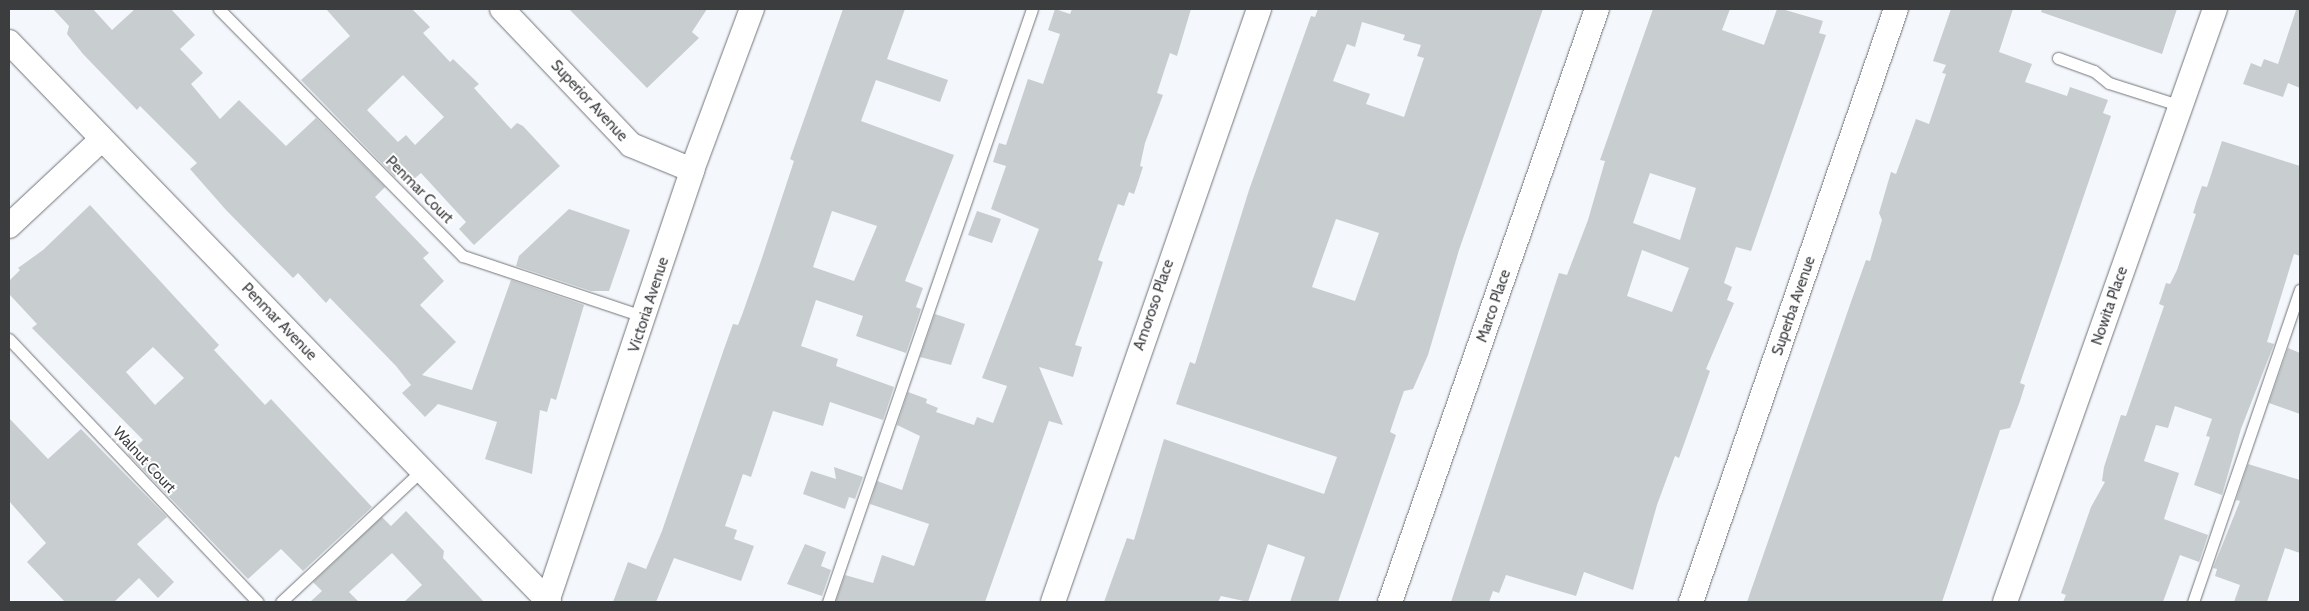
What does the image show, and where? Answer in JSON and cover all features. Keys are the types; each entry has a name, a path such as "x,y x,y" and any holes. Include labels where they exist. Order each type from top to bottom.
{"street":[{"name":"Superior Avenue","path":"502,9 631,145 692,170"},
{"name":"Victoria Avenue","path":"548,602 646,317 692,170 752,9"},
{"name":"Amoroso Place","path":"1053,602 1259,9"},
{"name":"Marco Place","path":"1390,602 1597,9"},
{"name":"Superba Avenue","path":"1691,602 1896,9"},
{"name":"Nowita Place","path":"2006,602 2215,9"},
{"name":"Penmar Avenue","path":"9,42 423,468 548,602"},
{"path":"9,226 102,139"}],"lane":[{"name":"Penmar Court","path":"219,9 463,256 646,317"},
{"path":"828,602 1032,9"},
{"path":"2058,58 2094,71 2110,83 2181,106"},
{"path":"2192,602 2300,290"},
{"name":"Walnut Court","path":"9,339 258,602"},
{"path":"281,602 423,468"}],"building":[{"path":"53,9 93,9 112,30 135,9 171,9 195,35 180,49 203,73 191,84 220,119 239,100 286,146 316,118 385,187 375,197 429,253 423,258 444,281 420,305 456,342 422,375 472,390 511,280 584,305 556,400 551,398 547,412 540,410 532,474 485,459 497,422 438,404 425,417 402,393 411,385 396,366 330,298 326,303 298,273 293,278 226,210 190,169 197,163 140,106 137,110 83,54 67,34 69,26"},
{"path":"326,9 412,9 430,27 423,33 450,62 453,59 479,84 474,88 511,129 517,123 523,126 560,166 474,245 459,229 466,222 421,173 414,179 404,168 395,177 301,80 350,36","holes":["403,75 444,117 415,145 406,135 398,142 367,110"]},
{"path":"569,9 707,9 692,32 699,38 647,88"},
{"path":"843,9 905,9 887,59 948,80 940,102 876,80 861,121 954,155 905,281 923,288 916,307 921,309 906,353 856,336 863,316 816,300 801,346 838,359 836,366 894,387 883,420 830,402 823,426 773,411 751,477 743,474 725,526 737,530 734,539 754,546 741,581 674,558 656,602 613,602 628,562 646,569 662,531 733,324 738,325 761,261 794,161 790,159","holes":["832,211 877,226 854,281 813,267"]},
{"path":"1055,9 1070,14 1072,9 1191,9 1177,56 1170,53 1157,93 1163,95 1145,143 1140,166 1143,167 1134,194 1129,192 1124,206 1118,204 1098,260 1103,262 1075,345 1082,347 1073,377 1039,367 1063,425 1049,421 985,602 836,601 845,575 873,583 882,555 914,566 929,524 870,504 877,481 902,490 920,436 897,425 908,392 927,399 926,403 938,408 936,412 974,425 977,417 993,423 1007,386 982,378 1039,229 991,209 1006,166 993,162 999,143 1006,145 1028,79 1043,84 1060,34 1048,30"},
{"path":"1318,9 1543,9 1459,250 1428,355 1413,389 1404,391 1397,411 1390,432 1396,435 1338,602 1290,602 1305,557 1268,544 1248,602 1221,596 1218,602 1104,602 1127,538 1134,540 1164,439 1324,494 1337,457 1176,404 1190,362 1195,364 1249,190 1311,16 1315,17","holes":["1362,22 1405,35 1403,40 1421,45 1417,56 1424,58 1404,117 1366,104 1370,94 1333,81 1347,44 1355,47","1336,219 1379,233 1355,301 1312,287"]},
{"path":"1653,9 1730,9 1722,30 1764,45 1777,9 1823,21 1819,33 1826,35 1751,251 1736,247 1724,283 1732,287 1727,300 1734,303 1706,369 1710,371 1679,458 1675,456 1657,505 1633,590 1584,572 1576,596 1506,575 1499,593 1493,591 1489,602 1451,602 1559,273 1567,275 1588,220 1605,161 1600,160","holes":["1650,173 1696,188 1680,240 1633,223","1642,250 1689,268 1672,312 1627,296"]},
{"path":"1951,9 2013,9 1999,52 2032,64 2025,82 2067,96 2070,87 2108,100 2103,113 2111,116 2020,383 2025,385 2020,401 2010,428 2000,430 1942,602 1747,602 1866,260 1870,261 1882,220 1879,213 1891,172 1896,174 1916,119 1929,124 1946,74 1942,73 1946,65 1933,61"},
{"path":"2042,9 2177,9 2162,54 2041,12"},
{"path":"2296,10 2300,10 2300,88 2288,83 2283,97 2243,84 2251,63 2261,67 2264,59 2278,64"},
{"path":"2222,141 2300,166 2300,256 2294,254 2267,342 2274,344 2241,429 2222,495 2194,485 2210,437 2206,436 2212,419 2175,406 2168,428 2156,425 2144,461 2179,473 2164,519 2208,535 2199,562 2180,555 2163,602 2063,602 2066,595 2061,593 2091,507 2105,482 2102,481 2104,467 2121,415 2126,416 2164,306 2159,304 2166,283 2170,284 2177,270 2196,214 2193,213 2197,200 2202,186 2207,187"},
{"path":"90,205 219,345 214,350 265,405 271,399 372,507 303,571 281,549 248,579 128,454 143,440 32,328 37,324 9,294 9,281 20,270 18,268 43,250","holes":["153,347 184,378 155,405 126,372"]},
{"path":"569,209 630,230 609,291 591,291 516,266 519,256"},
{"path":"977,211 1001,219 992,243 968,235"},
{"path":"935,314 965,324 951,365 920,357"},
{"path":"2288,348 2300,353 2300,414 2269,403"},
{"path":"9,418 48,459 81,429 167,517 137,544 174,582 158,598 139,578 114,602 65,602 27,562 46,543 9,501"},
{"path":"2248,464 2300,480 2300,553 2285,548 2267,602 2234,602 2240,585 2215,576 2217,569 2213,568 2240,501 2236,500"},
{"path":"834,467 863,477 855,499 849,497 845,509 803,494 811,471 836,479"},
{"path":"406,511 444,551 443,558 484,602 404,602 422,585 392,553 349,592 359,602 310,602 322,591 313,582 382,517 391,526"},
{"path":"805,544 826,552 821,566 831,570 822,596 787,584"}]}
